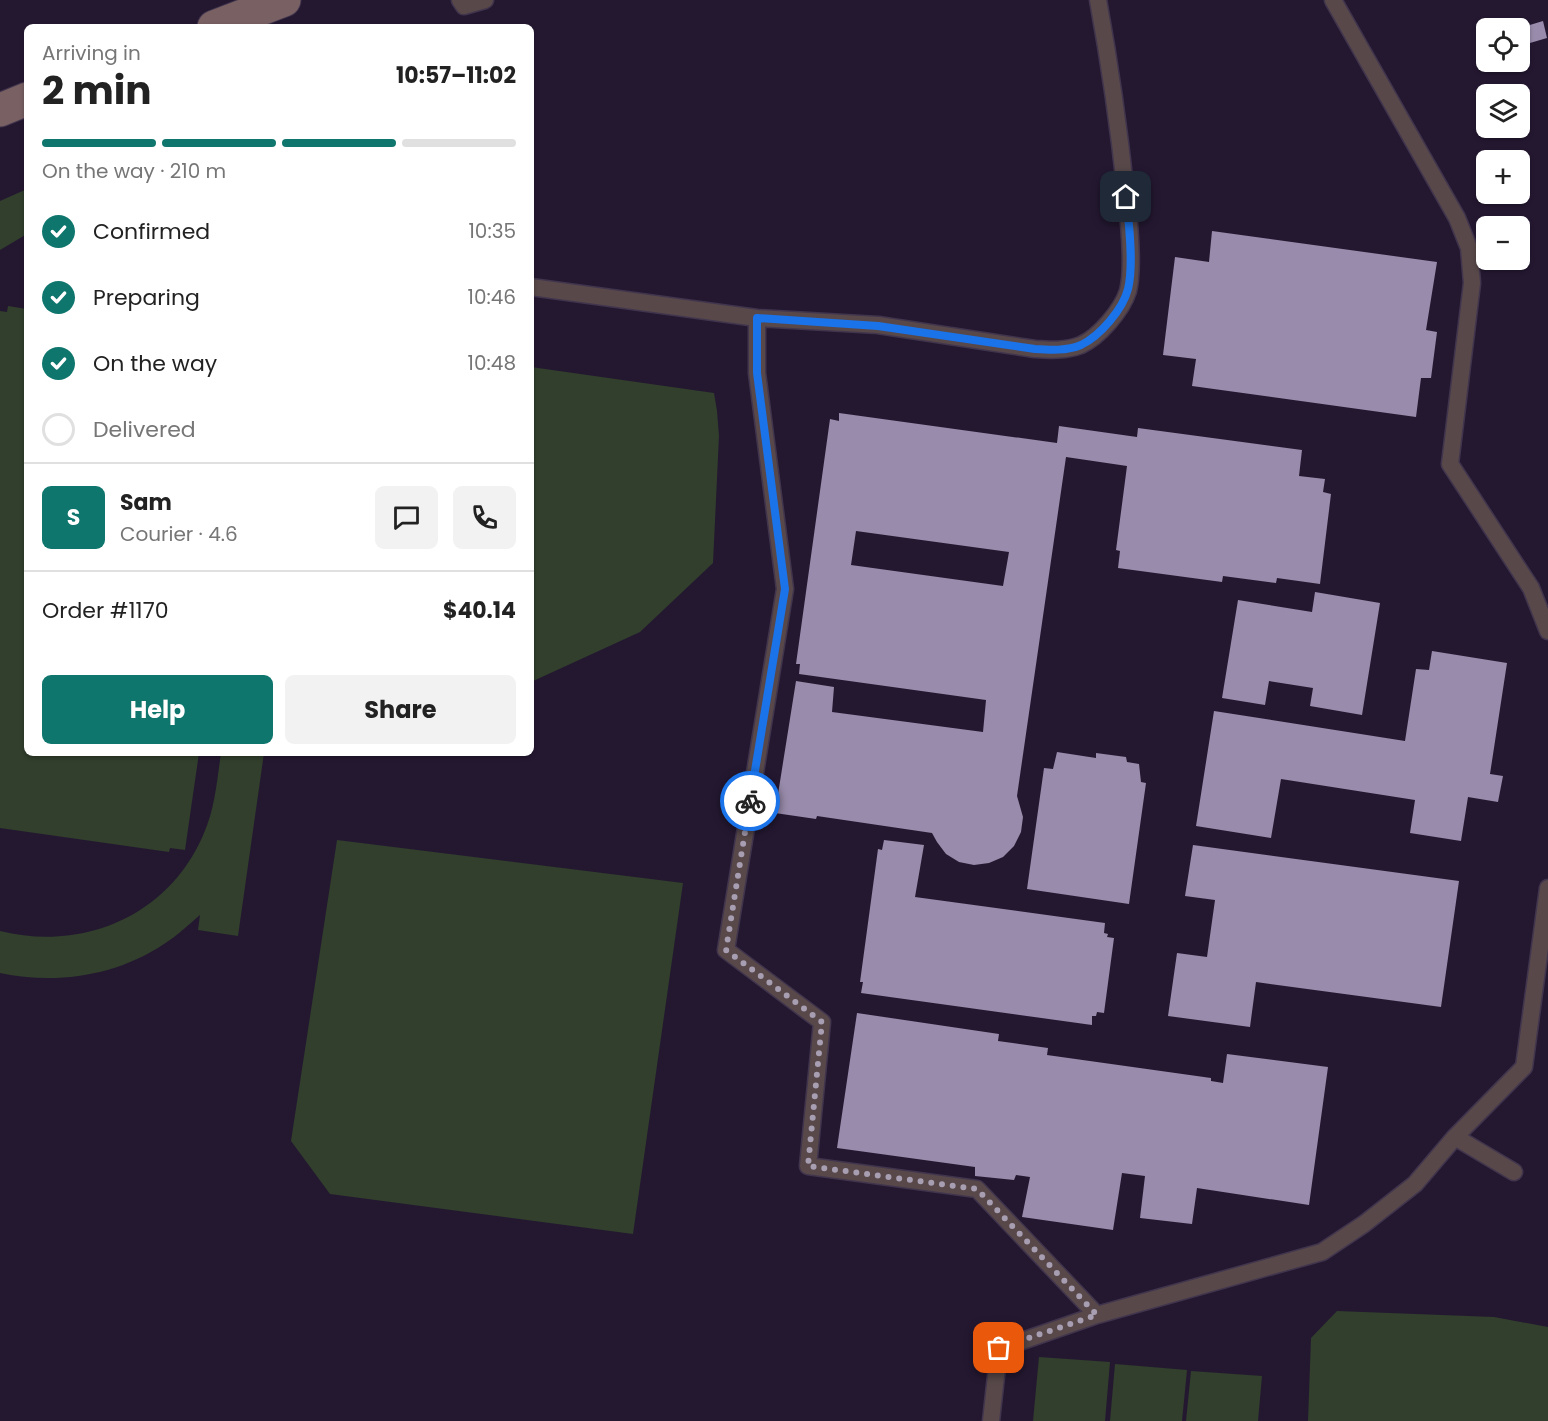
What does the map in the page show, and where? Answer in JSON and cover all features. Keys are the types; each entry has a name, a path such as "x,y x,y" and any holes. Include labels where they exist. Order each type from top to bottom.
{"street":[{"path":"222,24 284,0"},
{"path":"0,110 24,100"}],"lane":[{"path":"462,3 485,0"},
{"path":"534,287 757,318 878,326 1035,349 1056,350 1081,345 1104,328 1120,309 1128,290 1130,254 1120,138 1098,0"},
{"path":"1333,0 1457,218 1469,248 1472,283 1450,464 1531,588 1548,631"},
{"path":"757,318 757,373 785,589 726,950 822,1022 808,1166 977,1189 1097,1315"},
{"path":"991,1421 999,1348 1097,1315 1322,1251 1364,1224 1415,1184 1455,1137 1524,1067 1548,888"},
{"path":"1455,1137 1514,1172"}],"green space":[{"path":"24,190 24,236 0,250 0,201"},
{"path":"8,306 24,309 24,756 199,756 185,850 170,848 169,852 0,828 0,311 7,312"},
{"path":"534,367 714,393 719,436 713,563 640,632 534,681"},
{"path":"221,756 264,756 238,936 198,930 200,915 164,944 126,964 106,970 64,978 21,977 0,973 0,931 31,936 63,936 92,931 121,921 147,906 170,886 189,862 208,823"},
{"path":"337,840 683,883 633,1234 330,1194 291,1141"},
{"path":"1337,1311 1494,1317 1548,1327 1548,1421 1308,1421 1311,1338"},
{"path":"1039,1357 1110,1362 1105,1421 1033,1421"},
{"path":"1115,1364 1187,1370 1182,1421 1110,1421"},
{"path":"1191,1371 1262,1376 1258,1421 1186,1421"}],"building":[{"path":"1543,21 1547,38 1530,43 1530,25"},
{"path":"1212,231 1437,262 1426,330 1437,332 1431,378 1421,378 1416,417 1192,386 1196,359 1163,355 1175,257 1209,262"},
{"path":"839,413 1057,443 1059,426 1137,437 1138,428 1302,450 1299,476 1325,479 1323,492 1331,494 1320,584 1277,578 1276,583 1223,576 1222,582 1118,568 1120,551 1116,550 1127,466 1066,457 1017,796 1023,817 1021,832 1014,846 1003,857 989,863 974,865 959,862 946,854 932,833 817,816 816,819 775,813 796,681 834,687 832,712 983,732 986,700 799,674 800,664 796,664 830,419 839,421","holes":["856,531 1009,552 1003,586 851,565"]},
{"path":"1315,592 1380,603 1362,715 1310,706 1313,688 1269,681 1265,705 1222,698 1238,600 1312,612"},
{"path":"1432,651 1507,663 1490,774 1503,776 1498,802 1468,797 1461,841 1410,833 1415,800 1281,779 1271,838 1196,826 1214,711 1405,741 1416,669 1429,670"},
{"path":"1057,752 1096,758 1096,753 1126,757 1127,762 1139,764 1141,782 1146,783 1129,904 1027,889 1044,768 1053,769"},
{"path":"884,840 924,845 915,897 1105,923 1104,933 1108,934 1107,937 1114,938 1104,1013 1097,1012 1096,1016 1092,1016 1092,1025 861,993 863,982 860,982 878,849 882,850"},
{"path":"1193,845 1459,881 1441,1007 1256,982 1250,1027 1168,1016 1177,953 1207,957 1215,900 1185,896"},
{"path":"857,1013 999,1034 998,1041 1048,1048 1047,1055 1211,1078 1211,1081 1223,1083 1227,1054 1328,1067 1309,1205 1197,1188 1192,1224 1140,1218 1145,1176 1122,1173 1113,1230 1022,1217 1030,1177 1016,1175 1014,1180 975,1176 975,1167 837,1148"}],"way so far":[{"path":"750,801 726,950 822,1022 808,1166 977,1189 1097,1315 999,1348"}],"route":[{"path":"750,801 785,589 757,373 757,318 878,326 1035,349 1056,350 1081,345 1104,328 1120,309 1128,290 1130,254 1126,197"}]}
